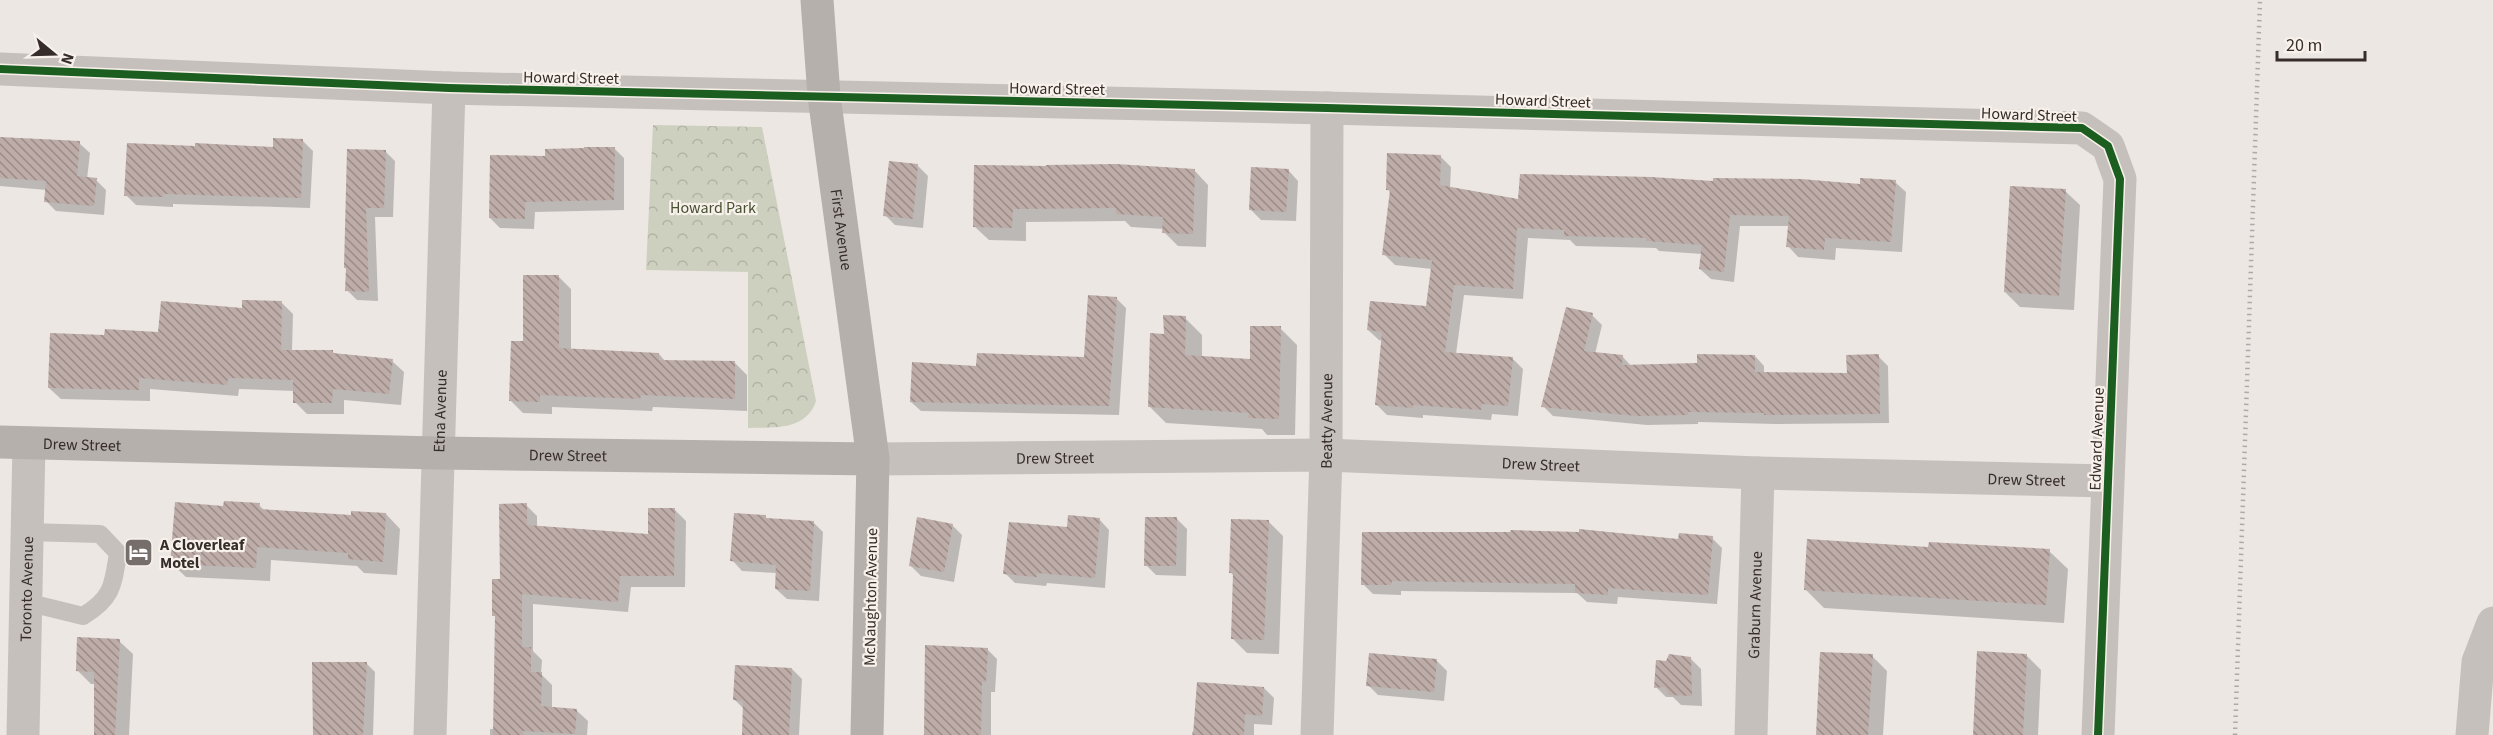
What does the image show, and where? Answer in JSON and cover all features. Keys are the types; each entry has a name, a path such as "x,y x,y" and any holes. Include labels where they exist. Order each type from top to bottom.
{"main road":[{"name":"First Avenue","path":"817,0 824,96 873,459"},
{"name":"Drew Street","path":"14,442 437,453 873,459"},
{"name":"McNaughton Avenue","path":"867,735 873,459"}],"street":[{"name":"Howard Street","path":"0,69 449,88 2082,128 2108,146"},
{"name":"Etna Avenue","path":"430,735 449,88"},
{"name":"Beatty Avenue","path":"1317,735 1326,455 1327,108"},
{"name":"Edward Avenue","path":"2098,735 2120,179 2108,146"},
{"name":"Toronto Avenue","path":"14,442 27,532 13,599 23,735"},
{"name":"Drew Street","path":"873,459 1326,455 1758,473 2107,481"},
{"name":"Graburn Avenue","path":"1751,735 1758,473"},
{"path":"2472,735 2478,662 2493,623"}],"lane":[{"path":"13,599 83,616 100,606 113,587 118,553 100,534 27,532"}],"green space":[{"name":"Howard Park","path":"653,125 762,127 816,401 805,418 778,427 748,428 748,272 646,270"}],"building":[{"path":"0,137 80,141 77,176 97,178 94,206 44,202 46,181 0,178"},
{"path":"273,138 303,139 301,198 164,194 163,197 124,196 127,143 195,146 195,143 273,147"},
{"path":"615,147 614,200 525,202 525,219 489,218 490,155 545,156 545,149"},
{"path":"347,149 386,150 384,208 366,208 369,292 345,291"},
{"path":"1387,153 1441,155 1440,185 1518,199 1520,174 1713,181 1713,178 1801,179 1860,184 1860,178 1896,180 1891,242 1825,238 1824,250 1786,247 1789,216 1730,215 1724,272 1699,269 1702,245 1646,241 1646,238 1564,236 1564,230 1517,228 1513,289 1454,285 1445,352 1513,357 1508,406 1482,404 1481,410 1375,405 1382,332 1367,330 1370,301 1426,306 1432,260 1382,255 1390,190 1386,190"},
{"path":"889,161 918,164 913,219 883,216"},
{"path":"1116,164 1195,169 1193,234 1162,233 1163,217 1116,214 1116,208 1013,209 1012,228 973,227 974,165"},
{"path":"1251,167 1289,169 1286,212 1249,210"},
{"path":"2010,186 2066,189 2059,296 2004,292"},
{"path":"523,275 559,275 559,348 659,353 659,360 735,361 735,399 641,395 640,399 540,395 540,402 509,401 511,341 523,341"},
{"path":"1088,295 1117,297 1109,406 910,402 912,362 976,366 977,353 1084,357"},
{"path":"242,300 282,301 281,350 333,350 333,353 393,359 389,394 333,389 332,403 293,403 293,380 228,378 227,385 139,378 139,390 48,388 50,333 104,335 105,329 158,332 161,301 242,308"},
{"path":"1566,307 1593,313 1584,351 1623,355 1622,365 1697,363 1697,354 1755,355 1755,372 1847,373 1846,355 1879,354 1880,414 1764,415 1764,413 1688,412 1688,415 1637,416 1541,407"},
{"path":"1163,315 1186,316 1185,355 1250,359 1250,326 1281,326 1279,419 1248,418 1249,413 1148,407 1150,333 1164,334"},
{"path":"224,501 260,503 259,509 351,515 351,511 386,513 383,562 348,559 348,553 257,547 256,568 170,564 175,502 223,506"},
{"path":"527,503 527,525 648,534 648,508 675,508 674,576 620,576 618,602 522,594 522,647 531,647 531,672 542,672 541,706 577,709 575,734 523,731 523,735 493,735 495,616 492,616 492,579 500,579 499,504"},
{"path":"734,513 814,521 810,591 775,589 776,565 730,561"},
{"path":"1068,515 1100,518 1095,578 1037,573 1037,577 1003,574 1009,522 1067,527"},
{"path":"917,517 953,524 944,572 909,566"},
{"path":"1145,517 1177,517 1176,566 1144,566"},
{"path":"1231,519 1269,520 1264,640 1231,639 1233,573 1229,573"},
{"path":"1579,529 1678,539 1679,533 1713,536 1708,595 1608,588 1608,595 1575,593 1575,584 1392,581 1391,585 1361,585 1362,532 1510,532 1511,530 1579,532"},
{"path":"1807,539 1928,547 1929,542 2050,549 2046,605 1804,590"},
{"path":"77,637 120,639 115,735 94,735 94,672 76,671"},
{"path":"925,645 988,648 986,682 982,682 981,735 924,735"},
{"path":"1977,651 2027,654 2023,735 1973,735"},
{"path":"1820,652 1873,654 1868,735 1816,735"},
{"path":"1369,653 1437,659 1434,692 1366,686"},
{"path":"1669,654 1691,657 1692,696 1669,695 1665,687 1654,688 1656,660 1666,661"},
{"path":"312,662 367,662 363,735 313,735"},
{"path":"735,665 792,668 789,735 742,735 743,701 733,700"},
{"path":"1197,682 1264,687 1262,716 1245,714 1244,735 1193,735"}],"railway":[{"path":"2235,735 2260,0"}],"cycle path":[{"path":"0,69 449,88 2082,128 2108,146 2120,179 2098,735"}],"place":[{"name":"A Cloverleaf Motel","path":"139,553"}]}
